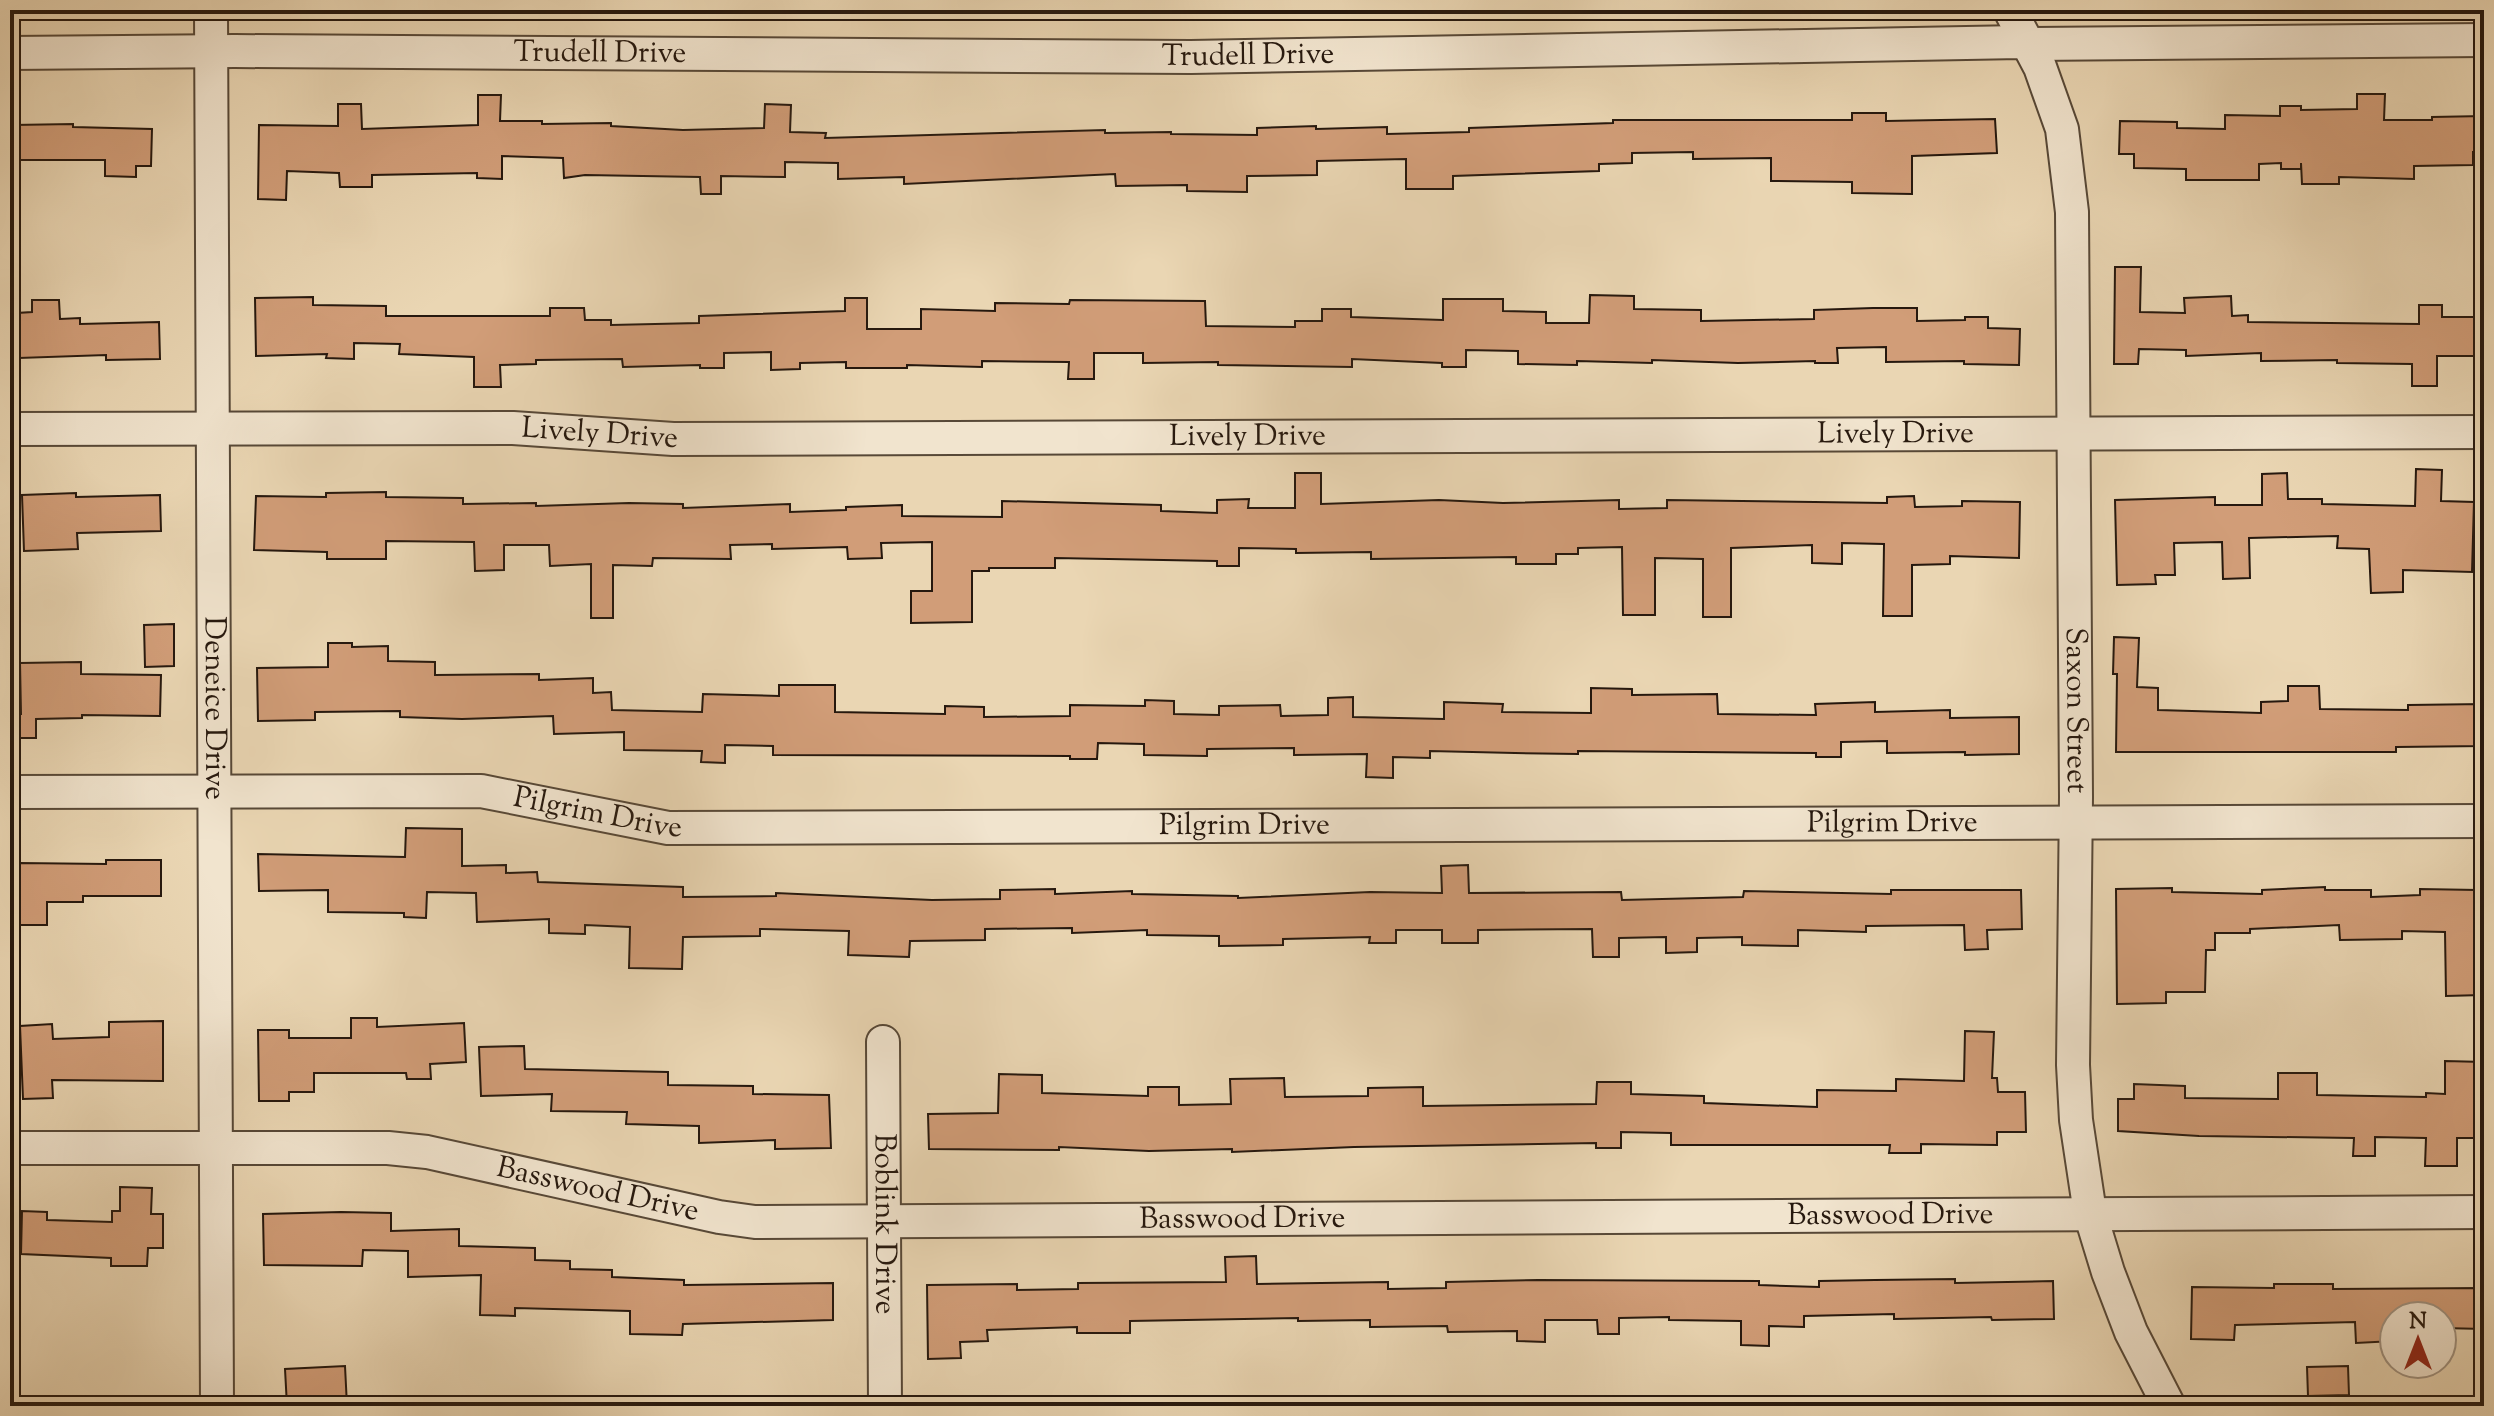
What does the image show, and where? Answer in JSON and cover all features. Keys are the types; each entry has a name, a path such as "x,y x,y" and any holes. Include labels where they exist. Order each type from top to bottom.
{"street":[{"name":"Deneice Drive","path":"211,10 217,1406"},
{"name":"Saxon Street","path":"2010,10 2030,44 2062,129 2072,212 2076,823 2073,1065 2076,1120 2090,1213 2108,1272 2131,1332 2169,1406"},
{"name":"Trudell Drive","path":"10,53 211,51 1191,57 2020,42 2484,40"},
{"name":"Lively Drive","path":"10,429 513,428 673,439 2484,432"},
{"name":"Pilgrim Drive","path":"10,792 481,791 668,828 2484,821"},
{"name":"Boblink Drive","path":"883,1042 885,1406"},
{"name":"Basswood Drive","path":"10,1148 388,1148 427,1152 755,1222 2484,1212"}],"building":[{"path":"2357,94 2385,94 2384,120 2484,116 2484,152 2473,152 2473,165 2414,166 2414,179 2339,177 2339,184 2302,184 2301,163 2301,169 2281,169 2281,163 2259,164 2259,180 2186,180 2186,169 2134,168 2134,154 2119,154 2120,121 2177,122 2177,128 2225,129 2225,115 2280,116 2280,106 2301,106 2301,110 2357,109"},
{"path":"478,95 501,95 500,121 611,123 611,126 683,130 764,128 765,104 791,105 790,132 826,133 825,138 1105,130 1105,133 1257,135 1257,128 1316,126 1316,129 1387,127 1387,134 1469,132 1469,128 1613,123 1613,120 1852,120 1852,113 1886,113 1886,121 1995,119 1997,153 1912,156 1912,194 1852,193 1852,182 1771,181 1771,158 1693,159 1693,152 1632,153 1632,163 1599,164 1599,171 1453,176 1453,189 1406,189 1406,159 1317,161 1317,175 1247,176 1247,192 1187,191 1187,185 1116,186 1115,174 904,184 904,177 838,179 838,163 785,162 785,177 721,176 721,194 701,194 700,177 585,175 564,178 563,158 502,156 502,179 477,178 477,173 372,175 372,187 340,187 339,173 287,171 286,200 258,199 259,125 338,126 338,104 361,104 362,129 478,125"},
{"path":"73,124 73,127 152,129 151,166 136,166 136,177 105,176 105,160 13,160 13,125"},
{"path":"2115,267 2141,267 2140,312 2185,313 2184,298 2231,296 2232,316 2248,315 2248,322 2419,324 2419,305 2442,305 2442,317 2474,317 2475,356 2437,356 2437,386 2412,386 2412,364 2337,363 2337,360 2261,361 2261,353 2186,356 2186,350 2139,349 2138,364 2114,364"},
{"path":"1590,295 1634,296 1634,309 1701,310 1701,321 1814,319 1814,310 1873,308 1917,308 1917,321 1988,317 1988,328 2020,329 2019,365 1964,364 1964,361 1886,362 1886,347 1837,348 1838,363 1652,360 1652,363 1577,361 1577,365 1518,364 1518,351 1466,350 1466,367 1352,359 1352,367 1218,365 1218,362 1143,363 1143,353 1094,353 1094,379 1068,379 1069,362 982,361 982,367 907,365 907,368 846,368 846,362 800,363 800,369 771,370 771,352 724,353 724,368 700,368 700,365 623,367 622,359 536,360 536,364 500,365 501,387 474,387 474,357 399,354 400,344 354,343 354,359 326,358 327,354 256,356 255,298 313,297 313,305 386,306 386,316 550,316 550,308 584,308 585,320 611,320 611,325 699,323 699,316 845,311 845,298 867,298 867,329 921,329 921,309 995,311 995,303 1069,304 1070,300 1205,301 1206,326 1295,327 1295,321 1322,321 1322,309 1351,309 1351,317 1443,320 1443,299 1503,299 1503,311 1546,312 1546,323 1589,323"},
{"path":"32,300 59,300 60,319 80,318 80,324 159,322 160,359 106,360 106,355 19,358 17,313 32,312"},
{"path":"2416,469 2442,470 2441,501 2474,502 2472,572 2403,570 2403,592 2371,593 2369,549 2337,548 2338,536 2249,538 2250,578 2223,579 2222,542 2174,543 2175,575 2155,575 2156,584 2117,585 2115,500 2215,497 2215,505 2262,505 2262,474 2287,473 2288,499 2322,499 2322,504 2415,506"},
{"path":"1295,473 1321,473 1321,504 1439,500 1503,503 1619,500 1619,509 1667,508 1667,500 1887,503 1887,497 1914,496 1915,507 1962,506 1962,501 2020,502 2019,558 1950,556 1950,564 1912,565 1912,616 1883,616 1884,544 1842,543 1842,564 1812,563 1812,545 1731,548 1731,617 1703,617 1703,559 1655,558 1655,615 1623,615 1622,547 1578,548 1578,554 1556,554 1556,564 1516,564 1516,557 1371,559 1371,552 1296,553 1296,549 1239,548 1239,566 1217,566 1217,561 1055,558 1055,568 972,571 972,622 911,623 911,591 932,591 932,542 881,543 882,558 848,559 847,547 772,549 772,544 730,545 731,559 653,558 652,566 613,565 613,618 591,618 591,564 550,566 549,545 504,545 504,570 475,571 474,542 386,541 386,559 327,559 327,552 254,550 256,496 326,497 326,493 386,492 386,497 463,498 463,504 536,503 536,506 629,503 683,504 683,508 790,504 790,512 902,505 902,516 1002,517 1002,501 1161,505 1161,511 1217,513 1217,500 1249,499 1248,508 1295,508"},
{"path":"76,493 76,497 160,495 161,531 77,533 78,549 24,551 22,495"},
{"path":"174,624 174,666 145,667 144,625"},
{"path":"2114,637 2139,638 2137,687 2158,688 2158,710 2261,713 2261,702 2288,701 2288,686 2319,686 2320,709 2408,710 2408,705 2484,704 2484,746 2396,747 2396,752 2116,752"},
{"path":"328,643 352,643 352,647 388,646 388,661 435,662 435,675 539,674 539,680 593,678 593,693 611,692 612,710 702,712 703,694 779,696 779,685 835,685 835,712 945,714 945,706 984,707 984,717 1070,716 1070,705 1145,706 1145,700 1174,701 1174,714 1219,715 1219,706 1280,705 1281,716 1328,715 1328,698 1353,697 1353,717 1444,719 1444,702 1503,704 1502,712 1591,713 1591,688 1632,689 1632,695 1717,694 1718,714 1816,715 1815,704 1875,702 1875,712 1950,710 1950,718 2019,717 2019,754 1887,753 1887,741 1841,742 1841,757 1816,757 1816,753 1430,751 1430,758 1393,757 1393,778 1366,777 1367,754 1294,755 1294,748 1207,749 1207,756 1144,755 1144,744 1098,743 1097,759 1070,759 1070,756 773,755 773,746 725,745 725,763 701,762 702,751 624,750 624,732 554,734 553,716 462,719 400,717 400,711 315,712 315,720 258,721 257,668 328,667"},
{"path":"81,662 81,674 161,675 160,716 82,715 82,718 36,719 36,738 12,738 11,714 21,714 20,663"},
{"path":"406,828 462,829 462,866 506,865 506,873 537,872 538,882 683,887 683,897 776,896 776,893 932,900 1000,899 1000,890 1055,889 1055,894 1132,891 1132,894 1238,898 1370,892 1442,893 1441,866 1468,865 1469,893 1621,892 1622,900 1743,897 1744,891 1891,894 1891,890 2021,890 2022,929 1987,930 1988,949 1965,950 1964,925 1866,926 1866,932 1798,930 1798,946 1742,945 1742,937 1697,938 1697,952 1666,953 1666,937 1619,938 1619,957 1593,957 1592,929 1478,930 1478,943 1442,943 1442,930 1396,930 1396,943 1369,943 1370,937 1283,939 1283,945 1219,946 1219,936 1147,935 1147,930 1072,933 1072,928 985,929 985,940 910,941 909,957 848,955 849,931 760,929 760,936 683,937 682,969 629,968 630,927 585,925 585,934 549,933 549,919 477,922 476,893 427,892 426,918 404,917 404,913 328,912 328,890 259,891 258,854 405,857"},
{"path":"106,860 161,860 161,896 83,896 83,902 47,902 47,925 20,925 20,863 106,864"},
{"path":"2325,887 2325,890 2371,890 2371,897 2420,895 2420,889 2477,890 2477,961 2481,960 2482,995 2446,996 2445,932 2402,931 2402,939 2340,940 2339,925 2215,933 2215,950 2206,950 2205,992 2166,992 2166,1003 2117,1004 2116,889 2172,888 2172,892 2262,894 2262,890"},
{"path":"351,1018 377,1018 377,1027 464,1023 466,1062 430,1064 431,1079 407,1079 406,1073 314,1073 314,1092 289,1092 289,1101 259,1101 258,1030 289,1030 289,1038 351,1038"},
{"path":"163,1021 163,1081 52,1080 53,1098 23,1099 20,1026 52,1024 53,1039 109,1037 109,1022"},
{"path":"1965,1031 1994,1032 1992,1078 1997,1078 1998,1092 2025,1092 2026,1132 1997,1132 1997,1145 1921,1144 1921,1153 1889,1153 1890,1145 1671,1145 1671,1133 1621,1132 1621,1148 1596,1148 1596,1143 1232,1152 1232,1149 1149,1151 1059,1147 1059,1150 929,1149 928,1114 998,1113 999,1074 1042,1075 1042,1093 1148,1096 1148,1087 1179,1087 1179,1105 1231,1104 1230,1079 1284,1078 1285,1097 1368,1096 1368,1088 1423,1087 1423,1106 1596,1104 1597,1082 1631,1082 1631,1094 1704,1096 1704,1103 1817,1107 1817,1090 1896,1091 1896,1079 1964,1081"},
{"path":"524,1046 525,1069 668,1072 668,1085 753,1086 753,1094 829,1095 831,1148 775,1149 775,1140 699,1143 699,1126 626,1124 627,1112 551,1111 552,1094 481,1096 479,1047"},
{"path":"2445,1061 2484,1062 2484,1138 2457,1138 2457,1166 2425,1166 2426,1138 2375,1137 2375,1156 2353,1156 2354,1138 2199,1136 2118,1131 2118,1099 2134,1099 2134,1084 2185,1086 2185,1098 2278,1099 2278,1073 2317,1073 2317,1095 2426,1097 2426,1093 2445,1094"},
{"path":"120,1187 152,1188 151,1214 163,1214 163,1248 148,1248 147,1266 111,1266 111,1258 21,1254 22,1211 47,1212 47,1220 112,1222 112,1211 120,1211"},
{"path":"391,1213 391,1231 459,1229 459,1246 535,1248 535,1260 570,1261 570,1269 612,1270 612,1277 684,1280 684,1285 833,1283 833,1320 683,1324 682,1335 630,1334 630,1311 515,1308 515,1316 480,1315 481,1275 408,1277 408,1251 363,1250 362,1266 264,1265 263,1214"},
{"path":"1256,1256 1257,1284 1388,1282 1388,1289 1446,1288 1446,1282 1538,1280 1759,1281 1759,1285 1819,1287 1819,1281 2053,1281 2054,1319 1894,1319 1894,1314 1804,1316 1804,1327 1769,1326 1769,1346 1741,1345 1741,1321 1669,1320 1669,1317 1619,1318 1619,1334 1598,1334 1597,1320 1545,1320 1545,1342 1517,1341 1517,1331 1448,1332 1447,1326 1370,1327 1370,1320 1130,1321 1130,1333 1077,1333 1077,1327 987,1330 988,1341 960,1342 961,1358 928,1359 927,1285 1017,1284 1017,1290 1078,1289 1078,1283 1226,1282 1225,1257"},
{"path":"2274,1284 2333,1284 2333,1289 2484,1288 2484,1329 2458,1328 2458,1300 2378,1300 2378,1342 2356,1343 2355,1322 2235,1325 2234,1340 2191,1339 2192,1287 2274,1288"},
{"path":"345,1366 347,1406 287,1406 285,1369"},
{"path":"2348,1366 2349,1395 2308,1396 2307,1367"}]}
